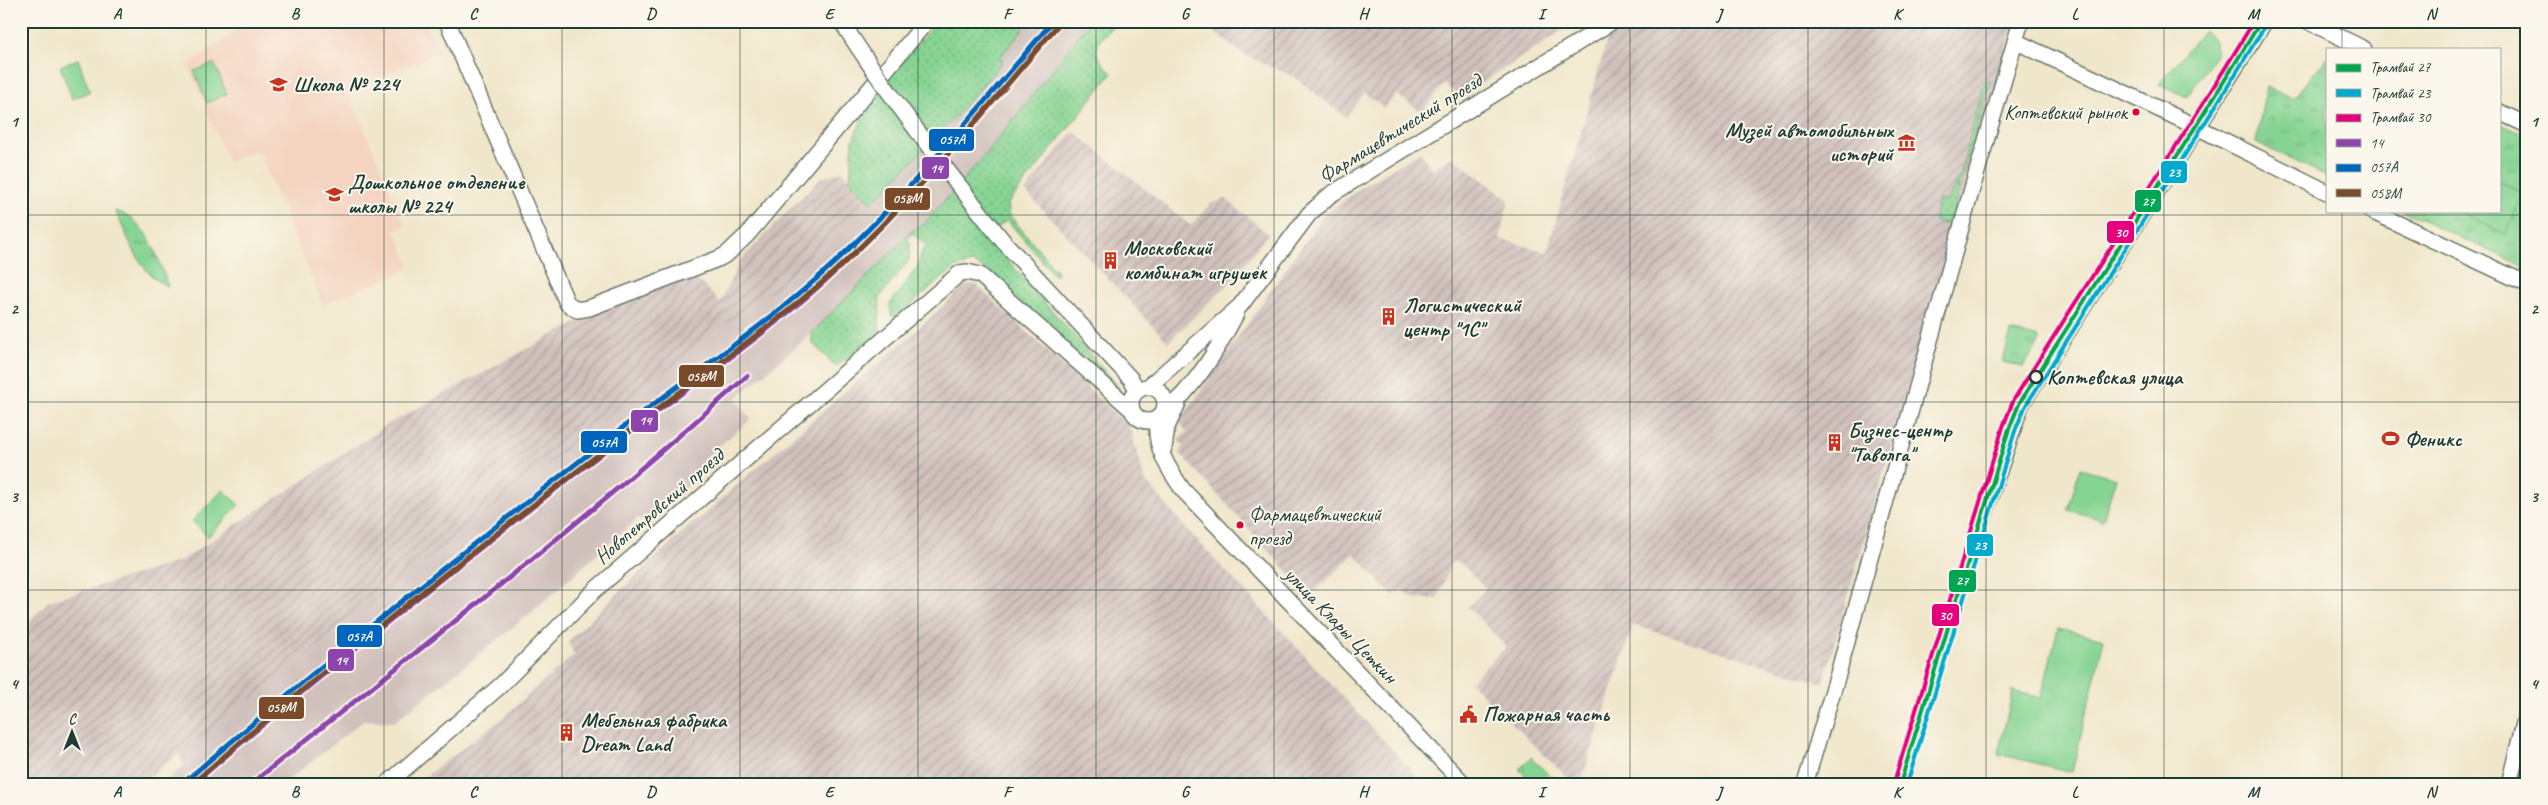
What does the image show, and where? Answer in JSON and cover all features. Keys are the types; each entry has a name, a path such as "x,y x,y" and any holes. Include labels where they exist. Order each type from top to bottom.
{"street":[{"path":"447,21 568,303 577,310 589,308 727,254 760,219 927,21"},
{"path":"841,21 863,56 931,150 1003,241 1131,379 1142,388 1158,390 1164,398 1160,416 1142,420 1131,409 1131,399 1142,388"},
{"name":"Фармацевтический проезд","path":"1165,462 1164,451 1167,428 1180,400 1203,368 1240,306 1310,214 1330,195 1613,21"},
{"path":"1805,784 1838,674 1931,344 1969,199 2021,21"},
{"path":"1900,784 1957,596 2021,405 2110,262 2199,128 2265,21"},
{"path":"2308,21 2362,48"},
{"path":"2015,41 2199,128 2326,192"},
{"path":"2500,112 2527,125"},
{"path":"2373,212 2527,284"},
{"name":"Новопетровский проезд","path":"387,784 500,686 595,590 960,273 967,272 980,275 1131,409"},
{"name":"Фармацевтический проезд","path":"1142,388 1240,306"},
{"name":"Фармацевтический проезд","path":"1160,416 1180,400"},
{"name":"улица Клары Цеткин","path":"1159,443 1160,416"},
{"name":"улица Клары Цеткин","path":"1142,420 1149,426 1159,443 1165,462 1183,490 1464,784"},
{"path":"2509,784 2527,711"}],"shaded area":[{"path":"249,21 425,21 439,53 348,90 405,226 395,230 411,268 323,305 258,150 228,162 188,65"},
{"path":"1029,21 1091,21 985,155 923,225 912,231 812,333 735,399 751,419 703,460 696,478 645,524 639,517 532,612 394,722 364,720 283,784 162,784 184,766 179,753 225,720 717,331 774,290 872,203 965,106 1002,61 1000,59"},
{"path":"1200,21 1577,21 1461,97 1444,84 1422,112 1396,94 1384,108 1364,93 1346,117 1294,77 1243,54"},
{"path":"1640,21 2014,21 1823,683 1633,625 1580,784 1574,784 1470,682 1506,647 1468,607 1486,589 1461,563 1452,561 1437,599 1414,598 1401,590 1392,595 1354,554 1310,596 1179,452 1184,447 1178,440 1187,432 1179,422 1325,213 1367,184 1420,152 1432,169 1452,157 1509,200 1500,239 1547,252 1607,40"},
{"path":"1073,131 1191,226 1210,204 1226,199 1268,234 1232,280 1168,342 1025,191"},
{"path":"842,171 872,203 774,290 717,331 225,720 138,784 21,784 21,630 49,601 181,561 392,422 562,330 638,294 693,275 720,302 740,261 821,178"},
{"path":"975,284 1130,427 1145,480 1185,527 1424,784 415,784 499,721 574,655 568,641 684,531 942,308 964,286"}],"green space":[{"path":"937,21 1029,21 1000,58 1003,61 965,106 872,203 850,180 853,140 870,101"},
{"path":"1091,21 1117,21 1097,46 1099,58 1112,73 1008,204 1010,216 1057,271 1055,276 1007,220 985,238 992,246 997,248 1119,387 1117,389 981,267 973,263 956,267 895,317 891,316 890,304 918,266 922,251 927,246 912,233 907,239 910,242 909,260 880,297 879,332 836,367 812,343 812,333 912,231 923,225 985,155"},
{"path":"2204,30 2215,41 2216,54 2187,97 2159,84"},
{"path":"78,59 90,92 72,99 60,66"},
{"path":"2326,59 2326,176 2256,143 2266,87 2293,98"},
{"path":"214,63 227,94 207,103 194,71"},
{"path":"1987,80 1991,81 1949,223 1940,224 1934,220 1938,200 1947,201 1959,179 1984,83"},
{"path":"2500,123 2527,136 2527,268 2405,212 2500,212"},
{"path":"2500,181 2524,193 2505,234 2459,212 2500,212"},
{"path":"115,211 126,215 143,230 155,252 168,286 158,281 143,265"},
{"path":"2011,331 2039,338 2039,343 2023,367 2003,362"},
{"path":"2080,468 2116,478 2103,520 2068,510"},
{"path":"223,490 239,505 208,537 192,521"},
{"path":"2058,628 2104,639 2072,772 1998,754 2013,691 2041,698"},
{"path":"2527,731 2527,784 2514,784"},
{"path":"1531,757 1558,784 1533,784 1519,769"}],"tram line":[{"name":"30","path":"1894,782 2003,427 2013,401 2195,117 2254,21"},
{"name":"27","path":"1900,784 2009,429 2019,404 2261,21"},
{"name":"23","path":"1907,784 2015,431 2025,407 2266,24"}],"transit line":[{"name":"057А","path":"182,784 341,650 449,563 613,435 753,331 808,286 892,206 1053,21"},
{"name":"14","path":"193,784 350,652 457,566 619,440 759,336 813,291 869,239 926,179 1061,21"},
{"name":"058М","path":"192,784 401,609 810,293 866,242 923,182 1058,25"},
{"name":"14","path":"251,784 564,533 747,376"}],"place":[{"name":"Школа № 224","path":"279,84"},
{"name":"Коптевский рынок","path":"2136,112"},
{"name":"Музей автомобильных историй","path":"1907,142"},
{"name":"Дошкольное отделение школы № 224","path":"334,194"},
{"name":"Московский комбинат игрушек","path":"1110,260"},
{"name":"Логистический центр \"1С\"","path":"1389,317"},
{"name":"Коптевская улица","path":"2036,377"},
{"name":"Феникс","path":"2391,439"},
{"name":"Бизнес-центр \"Таволга\"","path":"1834,442"},
{"name":"Фармацевтический проезд","path":"1240,525"},
{"name":"Пожарная часть","path":"1469,714"},
{"name":"Мебельная фабрика Dream Land","path":"567,732"}]}
